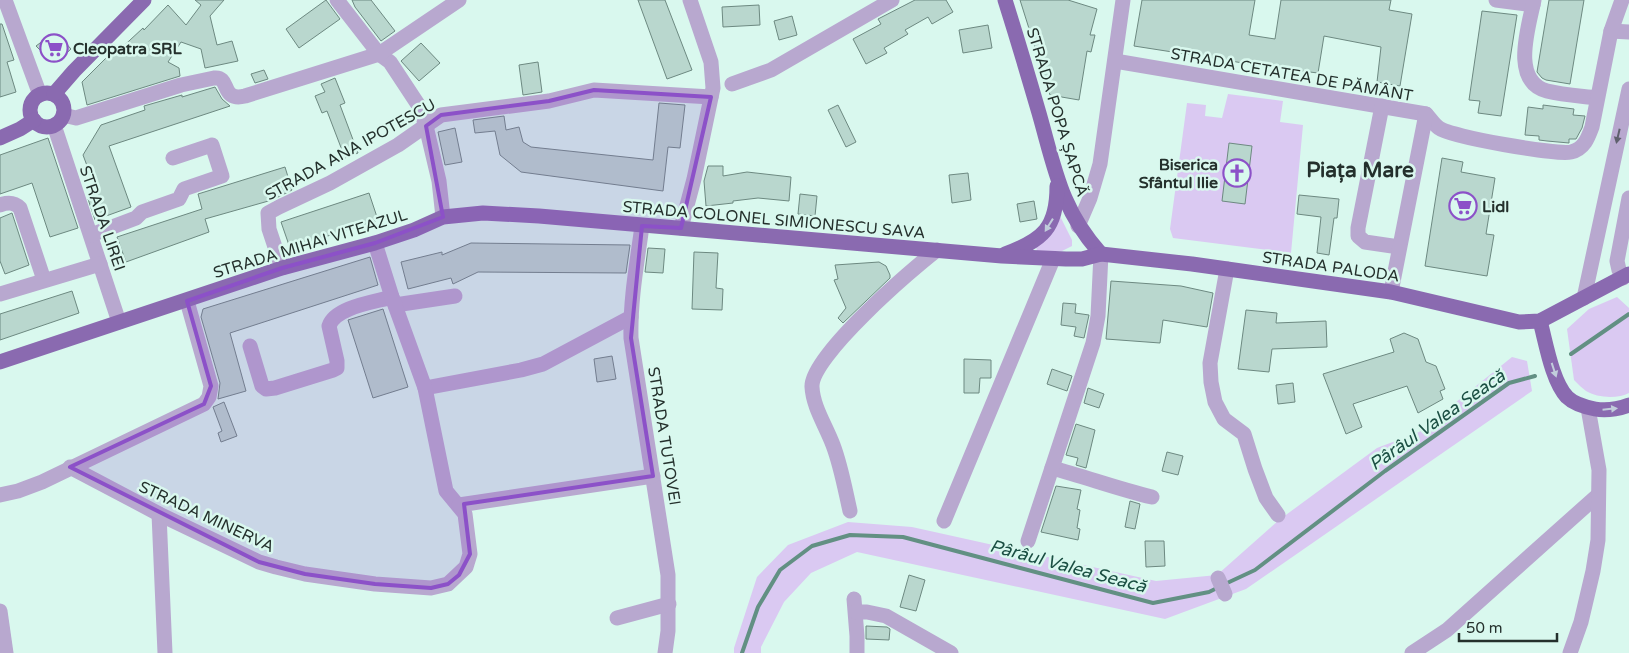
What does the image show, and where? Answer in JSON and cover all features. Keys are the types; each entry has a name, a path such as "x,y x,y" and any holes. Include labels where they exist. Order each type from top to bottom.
{"main road":[{"path":"47,94 58,97 64,105 58,120 45,126 34,120 31,111 33,101 47,94 74,70 144,0"},
{"name":"STRADA POPA ȘAPCĂ","path":"1005,0 1028,73 1057,178 1068,208 1078,226 1101,254"},
{"path":"0,138 34,120"},
{"path":"1002,256 1034,242 1044,233 1054,217 1057,203 1057,178"},
{"name":"STRADA COLONEL SIMIONESCU SAVA","path":"443,217 474,214 539,216 1053,259 1082,259 1101,254"},
{"name":"STRADA MIHAI VITEAZUL","path":"0,362 282,268 375,243 414,230 443,217"},
{"name":"STRADA PALODA","path":"1101,254 1391,292 1519,322 1546,318"},
{"path":"1627,279 1584,298 1546,318 1548,350 1555,375 1562,391 1568,398 1576,404 1602,410 1622,408 1629,405"}],"street":[{"path":"5,0 47,94"},
{"path":"337,0 379,54 390,62 419,106 426,126 439,181 443,217"},
{"path":"58,120 76,118 181,85 218,77 222,80 227,92 231,96 238,98 245,96 379,54 459,0"},
{"path":"681,228 694,180 713,88 710,62 690,0"},
{"path":"732,84 771,70 892,0"},
{"path":"1078,226 1090,198 1100,164 1124,0"},
{"path":"1496,0 1534,2 1524,58 1529,79 1535,85 1546,90 1597,98"},
{"name":"STRADA CETATEA DE PĂMÂNT","path":"1115,61 1426,114 1438,128 1453,134 1540,150 1571,152 1580,148 1588,140 1611,31 1622,0"},
{"path":"1611,31 1629,32"},
{"path":"1584,298 1629,89"},
{"name":"STRADA ANA IPOTESCU","path":"282,268 270,229 268,213 279,206 330,183 398,145 441,115 549,102 594,90 711,97"},
{"path":"1382,106 1358,236 1365,242 1400,247"},
{"path":"1391,292 1426,114"},
{"name":"STRADA LIREI","path":"58,120 91,235 119,322"},
{"path":"91,235 136,218 142,212 178,199 184,189 222,176 212,145 173,158"},
{"path":"1627,279 1619,270 1617,261 1629,198"},
{"path":"0,205 10,202 20,208 44,280"},
{"name":"STRADA TUTOVEI","path":"642,226 631,317 631,338 668,574 669,604 665,653"},
{"name":"STRADA MINERVA","path":"70,467 159,514 258,562 305,574 375,584 431,588 448,584 466,566 470,554 465,514 446,491 425,388 375,243"},
{"path":"850,512 833,444 815,402 812,385 819,369 833,348 854,325 912,268 936,250"},
{"path":"1028,541 1093,343 1098,316 1101,254"},
{"path":"944,521 1053,259"},
{"path":"0,294 100,264"},
{"path":"1227,269 1210,363 1212,389 1215,402 1224,419 1244,434 1266,498 1278,515"},
{"path":"250,346 262,386 266,389 275,388 337,368 329,326 334,317 359,306 455,296"},
{"path":"0,495 18,491 42,482 204,404 209,397 211,386 187,301"},
{"path":"425,388 543,364 631,317"},
{"path":"1570,653 1581,622 1598,540 1599,470 1588,408"},
{"path":"1052,468 1091,478 1112,487 1152,497"},
{"path":"459,505 653,476"},
{"path":"1412,653 1447,630 1598,495"},
{"path":"159,514 165,653"},
{"path":"1218,578 1224,594"},
{"path":"617,618 669,604"},
{"path":"857,653 855,606 867,612 886,616 951,653"},
{"path":"0,611 6,653"}],"highlighted area":[{"path":"594,90 711,97 681,228 642,226 631,338 653,476 464,504 470,554 459,575 448,584 431,588 375,584 305,574 259,562 70,467 204,404 211,386 187,301 282,268 375,243 443,217 426,126 441,115 549,101"}],"shaded area":[{"path":"1228,94 1283,101 1280,122 1303,125 1291,253 1173,238 1170,229 1187,103 1206,105 1205,116 1222,118"},
{"path":"1060,216 1072,240 1072,246 1062,251 1037,251 1036,247"},
{"path":"1617,297 1629,308 1629,393 1613,397 1602,396 1586,391 1574,380 1567,329 1589,309"},
{"path":"1512,357 1527,361 1532,391 1246,589 1165,619 857,552 811,573 784,602 761,647 761,653 734,653 757,577 788,545 848,522 912,527 1156,581 1217,575 1279,520 1377,448 1419,432"}],"building":[{"path":"195,0 224,0 210,16 217,45 232,41 238,61 205,68 201,49 181,42 168,62 179,68 180,76 87,105 82,82 115,49 116,53 143,28 144,30 168,5 186,25 201,5"},
{"path":"326,0 340,19 299,48 286,29"},
{"path":"352,0 371,0 395,31 381,41 355,7"},
{"path":"638,0 665,0 692,70 667,79"},
{"path":"915,0 946,0 953,12 932,24 928,17 905,30 908,34 884,48 887,53 866,64 853,39 881,24 878,19"},
{"path":"1020,0 1068,0 1097,9 1090,35 1095,35 1091,52 1087,51 1079,100 1050,95"},
{"path":"1142,0 1255,0 1249,35 1275,39 1281,0 1391,0 1389,10 1412,14 1400,86 1377,82 1381,47 1324,36 1318,73 1134,46"},
{"path":"1549,0 1584,0 1570,84 1546,80 1537,72"},
{"path":"759,5 760,25 723,27 722,7"},
{"path":"1482,11 1517,15 1501,116 1478,113 1480,101 1469,100"},
{"path":"792,16 797,35 779,40 774,21"},
{"path":"0,24 2,24 14,60 7,62 16,92 0,97"},
{"path":"988,25 992,48 963,53 959,30"},
{"name":"Cleopatra SRL","path":"48,37 55,46 63,40 71,49 58,61 50,60 36,46"},
{"path":"421,43 440,63 419,81 401,61"},
{"path":"538,62 542,92 523,95 519,65"},
{"path":"264,70 268,79 255,83 251,74"},
{"path":"335,78 345,103 340,105 358,153 345,158 327,111 322,113 315,96 325,92 321,84"},
{"path":"215,87 222,99 230,106 109,146 131,207 95,220 88,199 98,195 83,155 101,125 145,110 144,106"},
{"path":"659,103 685,105 680,148 668,147 663,191 521,172 500,155 495,131 475,133 473,120 504,116 506,130 519,127 523,142 531,147 653,160"},
{"path":"838,105 856,142 846,147 828,110"},
{"path":"1543,105 1574,109 1573,115 1585,116 1582,128 1576,139 1569,139 1569,143 1539,140 1539,136 1525,135 1528,107 1543,109"},
{"path":"455,128 462,162 445,165 438,132"},
{"path":"48,138 78,228 50,237 32,183 0,194 0,155"},
{"name":"Biserica Sfântul Ilie","path":"1229,143 1252,146 1245,204 1222,201"},
{"name":"Lidl","path":"1442,158 1463,162 1461,172 1495,178 1486,234 1494,235 1487,276 1425,266"},
{"path":"708,166 723,166 723,176 747,172 791,177 789,201 758,198 706,206 704,181"},
{"path":"285,167 292,190 272,200 205,219 209,232 126,262 117,237 202,209 198,194"},
{"path":"968,173 971,200 952,203 949,175"},
{"path":"369,193 378,220 290,248 281,222"},
{"path":"800,194 817,196 815,216 798,214"},
{"path":"1299,195 1339,199 1337,218 1334,218 1329,255 1317,253 1321,217 1297,214"},
{"path":"1034,201 1037,219 1020,222 1017,204"},
{"path":"12,213 29,265 5,274 0,261 0,218"},
{"path":"471,243 630,245 626,273 478,272 453,284 451,278 408,289 401,262 442,252 442,255"},
{"path":"648,248 665,249 663,273 645,272"},
{"path":"694,252 718,253 716,288 723,289 722,310 692,309"},
{"path":"370,257 378,285 230,333 246,391 218,399 220,383 201,317 203,309"},
{"path":"879,262 886,266 890,278 843,323 838,318 846,308 834,280 838,279 835,265"},
{"path":"1111,281 1181,286 1213,293 1207,327 1163,320 1160,343 1106,339"},
{"path":"72,291 79,313 0,340 0,314"},
{"path":"1063,303 1076,304 1075,313 1089,315 1084,338 1074,336 1076,327 1061,325"},
{"path":"383,309 408,387 373,398 348,320"},
{"path":"1246,310 1277,313 1276,323 1326,321 1327,347 1272,349 1269,372 1238,369"},
{"path":"1404,333 1418,339 1426,362 1436,366 1445,389 1440,391 1443,399 1418,413 1407,386 1353,404 1362,427 1346,434 1323,374 1394,352 1390,339"},
{"path":"612,356 616,379 597,382 594,359"},
{"path":"964,359 991,360 991,378 980,378 979,393 964,393"},
{"path":"1052,369 1072,376 1067,391 1047,384"},
{"path":"1293,383 1295,402 1278,404 1276,385"},
{"path":"1088,388 1104,394 1099,408 1084,403"},
{"path":"224,402 237,436 221,442 218,433 222,431 213,407"},
{"path":"1076,424 1095,430 1086,468 1076,465 1078,458 1066,455"},
{"path":"1167,452 1183,456 1178,475 1162,471"},
{"path":"1056,486 1081,490 1077,509 1080,510 1077,528 1080,529 1078,540 1041,532"},
{"path":"1130,501 1140,504 1135,529 1125,527"},
{"path":"1145,541 1164,541 1165,566 1146,567"},
{"path":"909,575 925,580 916,611 900,607"},
{"path":"866,626 887,627 890,629 889,640 866,639"}],"waterway":[{"name":"Pârâul Valea Seacă","path":"1571,354 1629,314"},
{"name":"Pârâul Valea Seacă","path":"1225,584 1255,570 1385,471 1509,383 1535,376"},
{"name":"Pârâul Valea Seacă","path":"742,653 758,607 780,570 812,546 850,535 903,537 1153,603 1209,592 1219,587"}],"place":[{"name":"Cleopatra SRL","path":"54,48"},
{"name":"Biserica Sfântul Ilie","path":"1237,173"},
{"name":"Lidl","path":"1463,206"}],"district":[{"name":"Piața Mare","path":"1360,170"}]}
